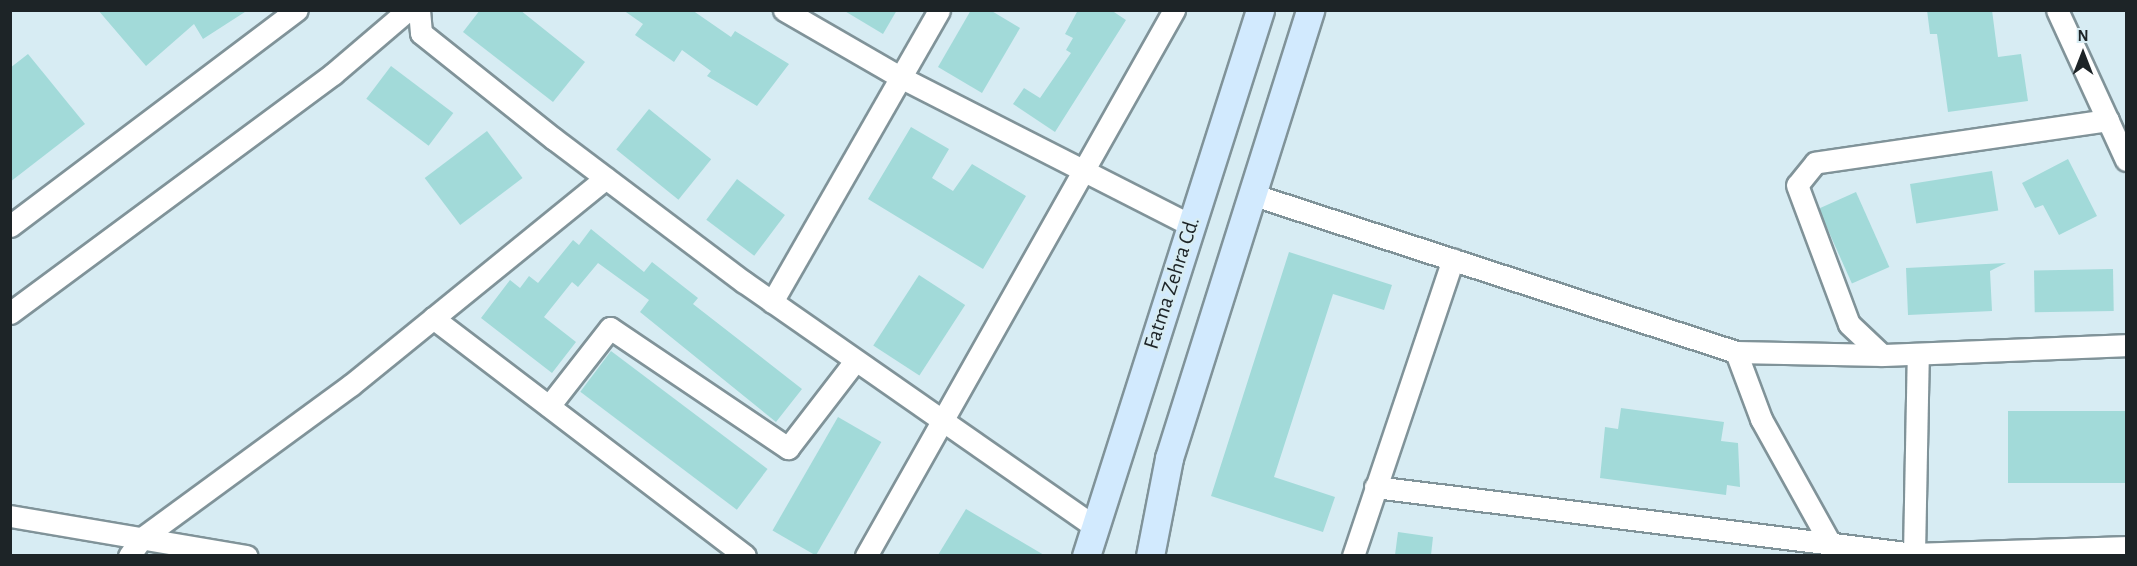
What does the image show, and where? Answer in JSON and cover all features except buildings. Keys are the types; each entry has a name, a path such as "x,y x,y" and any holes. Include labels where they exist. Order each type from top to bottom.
{"main road":[{"name":"Fatma Zehra Cd.","path":"1086,555 1260,10"},
{"name":"Fatma Zehra Cd.","path":"1150,555 1169,458 1310,10"}],"street":[{"path":"10,313 333,74 408,10"},
{"path":"419,10 421,33 606,178 772,302 1095,527"},
{"path":"784,10 902,78 1191,225"},
{"path":"772,302 939,10"},
{"path":"866,555 1085,172 1174,10"},
{"path":"2057,10 2127,160"},
{"path":"10,226 286,14"},
{"path":"1882,355 1849,324 1797,185 1815,163 2108,120"},
{"path":"129,555 142,538 433,318 606,178"},
{"path":"1251,194 1736,352 1882,355 2127,345"},
{"path":"1353,555 1452,259"},
{"path":"433,318 745,555"},
{"path":"549,406 610,328 788,448 855,361"},
{"path":"1736,352 1761,419 1834,550"},
{"path":"1914,554 1918,354"},
{"path":"1375,488 1834,550 1914,554 2003,554 2127,547"},
{"path":"10,516 247,555"}]}
